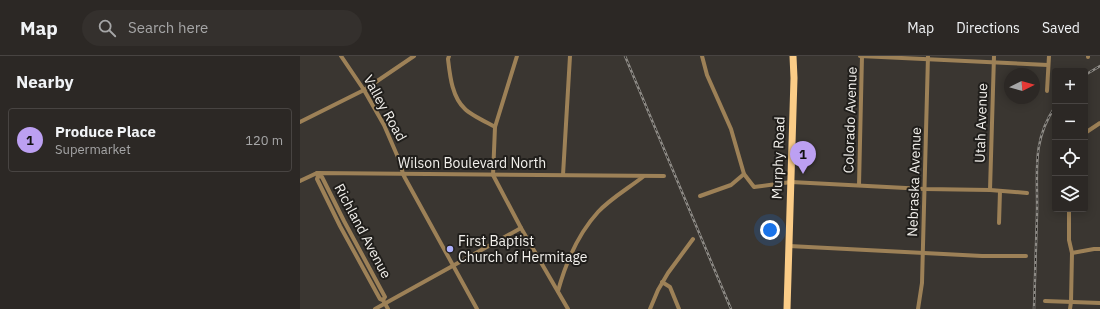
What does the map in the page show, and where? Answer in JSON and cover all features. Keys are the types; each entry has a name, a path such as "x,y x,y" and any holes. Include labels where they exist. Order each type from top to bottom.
{"main road":[{"name":"Murphy Road","path":"787,309 794,78 793,56"}],"street":[{"name":"Valley Road","path":"341,56 364,90 384,125 400,162 403,174 477,309"},
{"path":"300,122 364,90 414,56"},
{"path":"449,56 450,76 456,96 465,110 495,127"},
{"path":"517,56 495,127 493,175 521,228 568,309"},
{"path":"563,175 570,56"},
{"path":"702,56 707,75 731,129 744,174 754,187 791,182 925,189 990,190 1027,193"},
{"path":"862,56 1048,65"},
{"name":"Colorado Avenue","path":"859,186 862,56"},
{"name":"Utah Avenue","path":"990,190 994,56"},
{"path":"1047,91 1049,56"},
{"name":"Nebraska Avenue","path":"918,309 922,283 928,58"},
{"path":"1088,131 1100,123"},
{"name":"Wilson Boulevard North","path":"300,181 317,174 664,176"},
{"name":"Richland Avenue","path":"317,174 317,179 340,226 380,299 384,302 388,309"},
{"path":"700,196 731,185 744,174"},
{"path":"558,292 563,273 577,241 598,212 645,176"},
{"path":"1000,191 1000,223"},
{"path":"1068,212 1069,240 1072,253 1070,309"},
{"path":"375,309 384,302 521,228"},
{"path":"650,309 662,282 693,239"},
{"path":"789,246 982,256 1026,256"},
{"path":"1072,253 1100,248"},
{"path":"662,282 670,288 679,309"},
{"path":"1045,301 1100,303"}],"railway":[{"path":"625,56 731,309"},
{"path":"1088,73 1100,66"},
{"path":"1034,309 1037,159 1042,133 1052,112"}],"place":[{"name":"Produce Place","path":"803,174"},
{"name":"First Baptist Church of Hermitage","path":"450,249"}]}
